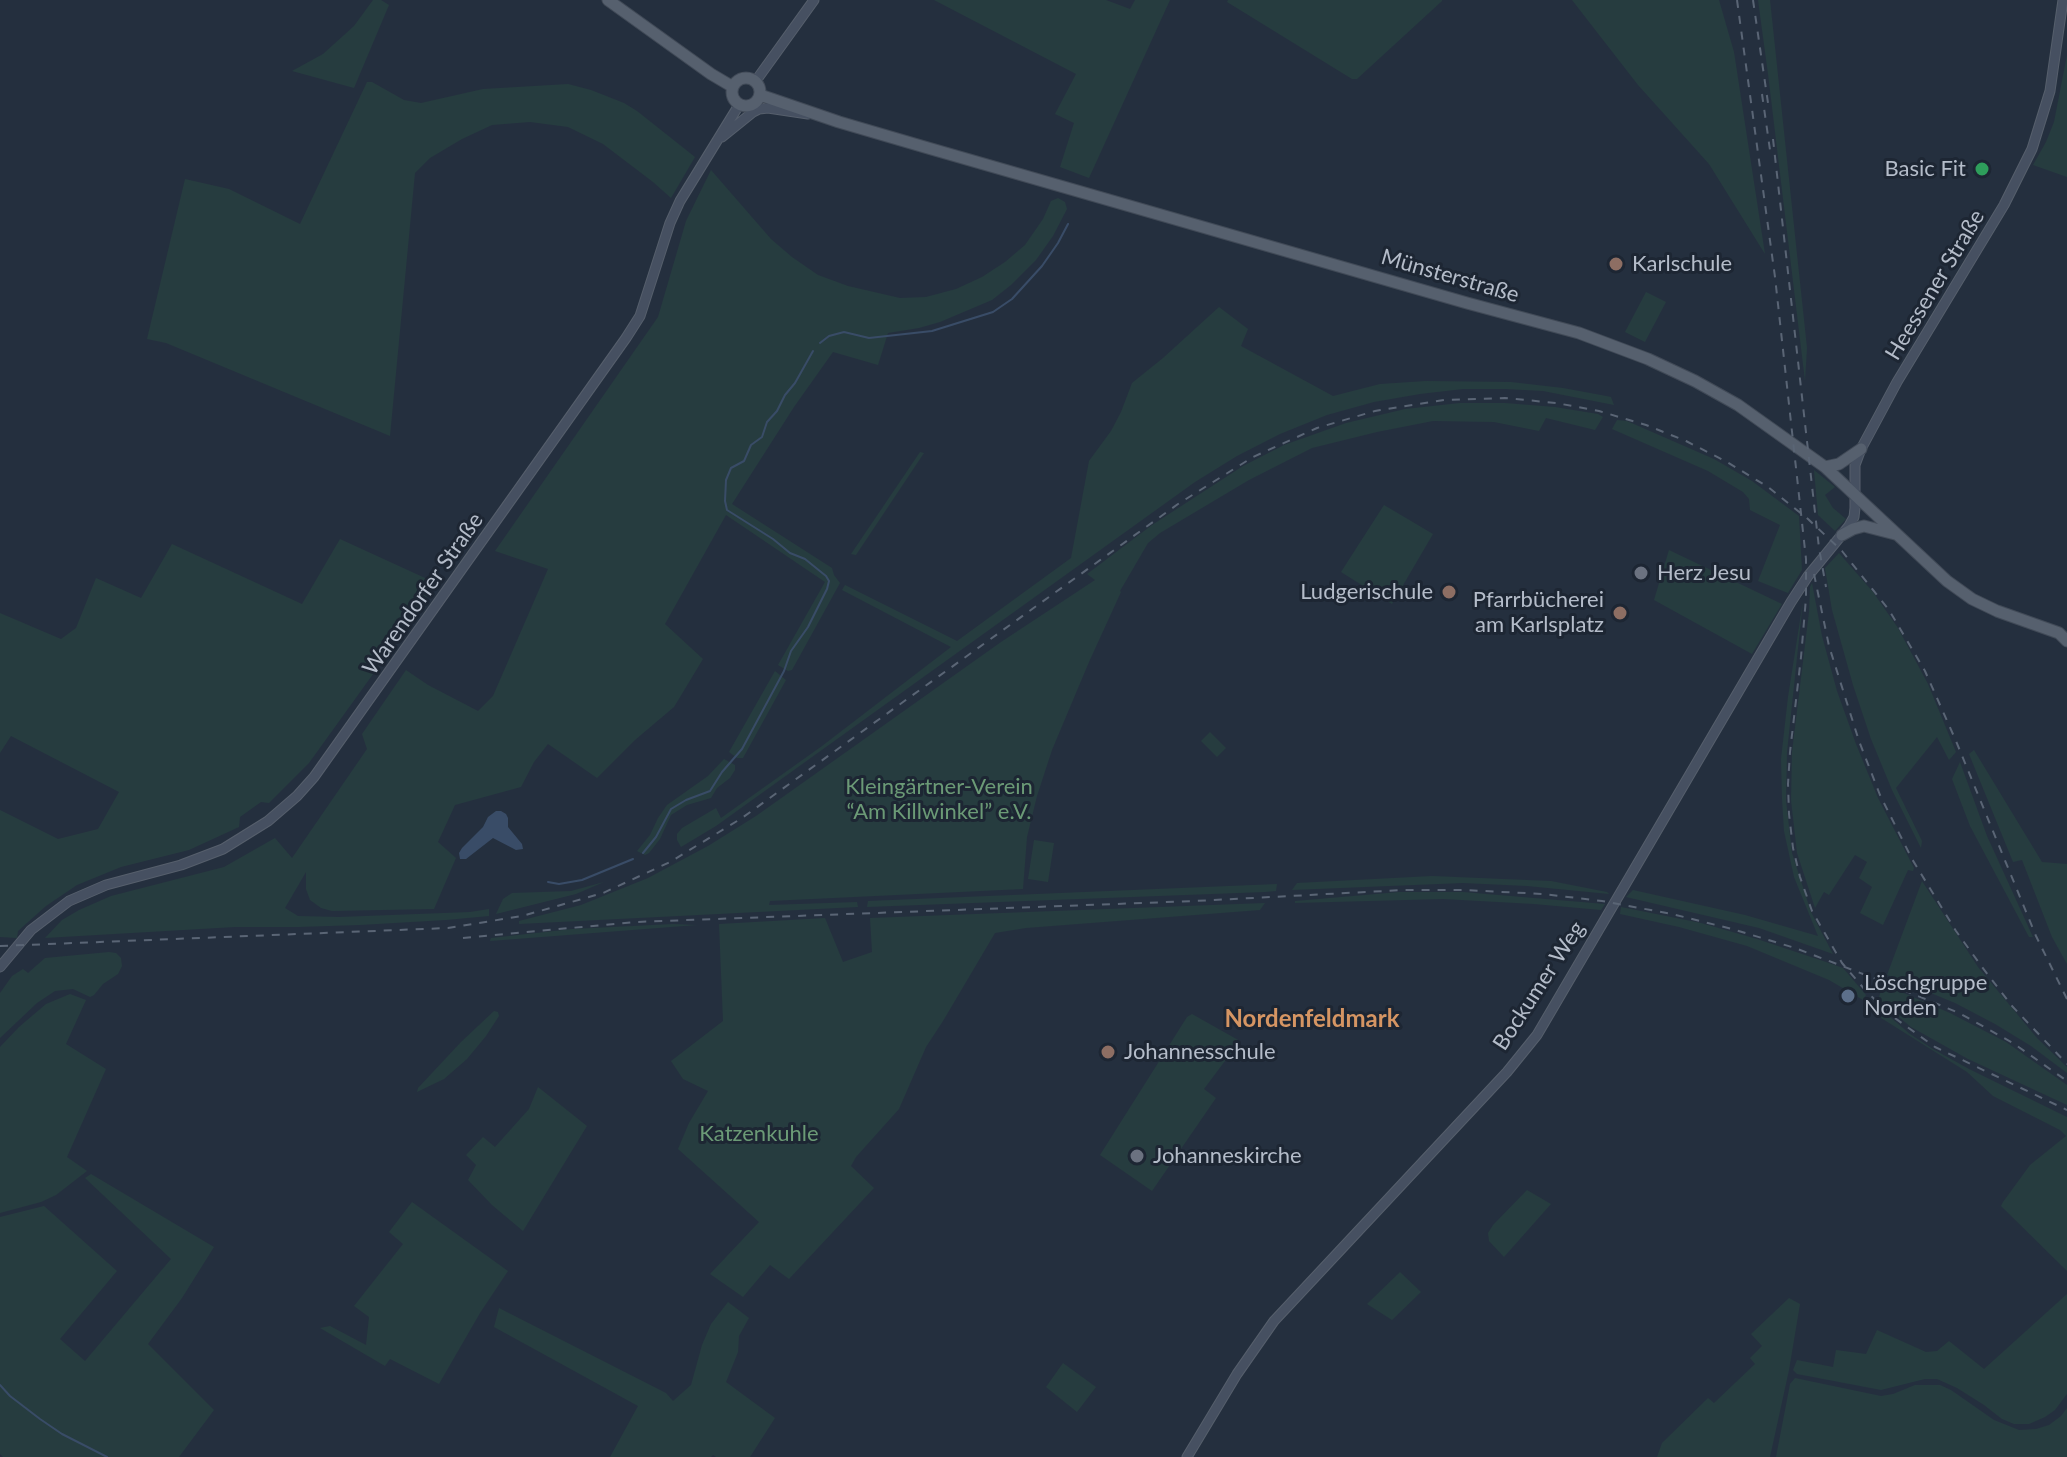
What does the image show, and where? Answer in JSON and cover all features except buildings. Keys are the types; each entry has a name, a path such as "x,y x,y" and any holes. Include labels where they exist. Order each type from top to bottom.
{"main road":[{"path":"608,0 733,87"},
{"path":"755,82 814,0"},
{"name":"Heessener Straße","path":"1855,492 1854,467 1861,449 1897,382 2004,205 2032,149 2050,91 2063,0"},
{"path":"741,79 755,82 760,95 753,104 739,105 733,98 733,87 741,79"},
{"name":"Münsterstraße","path":"760,95 815,114 1454,300 1579,333 1648,359 1738,405 1825,467 1947,581 1972,599 2064,635"},
{"name":"Warendorfer Straße","path":"0,967 31,930 69,901 106,885 181,865 223,849 268,821 304,789 640,316 675,212 739,105"},
{"path":"716,142 759,109 815,114"},
{"path":"1825,467 1839,464 1861,449"},
{"name":"Bockumer Weg","path":"1187,1457 1237,1374 1274,1321 1499,1081 1537,1035 1791,602 1854,517 1855,492"},
{"path":"1842,535 1864,526 1899,536"}],"green space":[{"path":"373,0 389,5 354,88 292,71 323,54 354,26"},
{"path":"934,0 1106,0 1130,9 1135,0 1170,0 1089,178 1060,167 1074,123 1055,114 1076,74"},
{"path":"1228,0 1442,1 1357,79 1352,79"},
{"path":"1572,0 1719,0 1734,52 1765,254 1709,164 1638,85"},
{"path":"1758,0 1770,0 1807,348 1805,381 1768,74"},
{"path":"2067,55 2067,177 2033,165 2054,122"},
{"path":"367,82 404,100 421,103 483,89 568,84 624,103 695,157 671,198 603,144 568,127 530,122 492,125 430,158 415,173 390,436 166,343 147,339 185,179 229,189 300,224"},
{"path":"711,170 771,239 818,275 848,286 900,298 926,297 956,289 982,277 1025,245 1051,201 1058,198 1065,202 1067,209 1036,260 992,300 940,322 888,333 878,365 833,352 732,504 832,568 840,583 792,670 778,665 825,582 726,515 665,624 703,659 674,707 597,778 548,744 521,787 455,805 438,842 456,858 434,909 332,911 321,908 310,900 306,889 306,872 285,908 298,916 339,917 489,909 489,916 360,925 235,927 45,938 62,920 111,896 224,867 275,838 292,858 367,749 362,734 406,670 478,711 493,696 548,569 495,551 658,317 686,221"},
{"path":"1646,292 1666,302 1645,342 1625,332"},
{"path":"1219,307 1248,329 1241,346 1333,396 1380,384 1511,382 1611,397 1614,405 1543,391 1463,389 1374,402 1327,415 1280,434 1195,482 716,826 681,847 677,834 682,828 716,808 721,818 822,746 951,647 842,590 845,585 957,641 1071,558 1089,461 1111,431 1132,383"},
{"name":"Kleingärtner-Verein “Am Killwinkel” e.V.","path":"1460,403 1555,407 1603,417 1595,430 1546,418 1539,431 1494,422 1433,421 1312,448 1249,480 1160,533 1148,543 1120,591 1052,750 1027,837 1023,889 770,901 769,905 857,902 858,907 519,924 519,921 581,905 648,878 756,816 1001,642 1095,580 1087,574 1152,525 1243,466 1284,445 1346,423 1405,409"},
{"path":"1617,420 1627,421 1714,459 1752,481 1799,516 1802,570 1788,593 1758,581 1780,525 1750,510 1749,499 1743,492 1708,471 1612,429"},
{"path":"920,452 924,453 856,555 851,554"},
{"path":"1814,470 1835,487 1825,495 1833,508 1846,519 1835,531 1818,515"},
{"path":"1384,505 1433,534 1392,604 1341,572"},
{"path":"340,539 436,583 309,763 269,803 261,802 240,817 239,827 189,850 121,867 77,885 46,906 18,931 17,938 0,937 0,810 58,839 98,829 119,792 11,736 0,753 0,613 61,639 76,628 96,578 141,598 172,544 302,604"},
{"path":"1669,550 1782,604 1752,654 1654,600"},
{"path":"1839,553 1873,592 1898,628 1928,684 1956,752 1949,760 1937,737 1896,788 1922,841 1921,848 1871,739 1832,610 1825,568"},
{"path":"1812,583 1837,691 1878,798 1914,868 1913,871 1908,870 1883,925 1860,913 1872,887 1859,878 1867,862 1855,855 1829,895 1824,892 1815,908 1797,853 1791,800 1792,752"},
{"path":"1803,601 1787,752 1786,800 1792,853 1811,912 1833,954 1759,928 1626,897 1633,890 1745,915 1818,936 1794,877 1784,831 1782,799 1781,759"},
{"path":"775,671 786,680 743,758 737,758 729,752"},
{"path":"1210,732 1226,748 1217,757 1201,741"},
{"path":"1974,750 2042,862 2067,864 2067,964 2052,937 2022,860 2013,862 1969,754"},
{"path":"724,759 735,765 730,778 717,788 711,798 687,805 671,815 660,839 649,853 645,855 637,851 667,805 708,776"},
{"path":"1960,762 1987,836 2033,937 2029,937 1970,826 1952,779"},
{"path":"1034,840 1054,843 1048,882 1028,879"},
{"path":"1432,876 1551,881 1609,894 1463,883 1292,890 1297,883"},
{"path":"1922,881 1978,967 2037,1038 2067,1067 2067,1073 1995,1024 1955,1003 1887,975"},
{"path":"604,882 576,894 496,914 503,899 512,893 571,891"},
{"path":"1277,884 1276,891 1265,892 867,907 868,901"},
{"path":"1399,892 1463,892 1605,904 1601,910 1443,899 1295,903"},
{"name":"Katzenkuhle","path":"1265,903 1260,910 995,933 926,1047 899,1109 851,1166 874,1188 789,1279 770,1265 743,1297 710,1274 759,1222 678,1149 708,1091 683,1079 671,1061 723,1021 719,924 825,918 843,962 872,952 870,918"},
{"path":"1621,907 1701,923 1843,968 1866,995 1863,1000 1829,980 1747,946 1620,914"},
{"path":"697,925 490,941 491,938 572,929"},
{"path":"109,952 121,958 122,966 118,974 94,995 90,997 73,989 55,991 37,1003 0,1038 0,993 12,976 23,969 28,973 45,958"},
{"path":"1883,984 2006,1042 2067,1085 2067,1105 1968,1059 1911,1027 1878,1000"},
{"path":"70,994 86,1000 66,1044 106,1069 67,1157 87,1171 56,1195 0,1213 0,1047 46,1004"},
{"path":"1875,1004 1933,1049 2067,1117 2067,1271 2001,1206 2030,1165 2066,1136 1993,1096 1967,1072 1870,1011"},
{"path":"494,1011 499,1016 467,1059 444,1079 417,1092 461,1042"},
{"path":"1192,1014 1240,1041 1204,1089 1216,1098 1152,1191 1100,1155 1187,1017"},
{"path":"538,1087 587,1126 523,1231 468,1180 476,1165 466,1155 483,1137 495,1147 529,1109"},
{"path":"91,1174 214,1247 148,1344 214,1410 179,1457 3,1457 0,1454 0,1217 44,1206 117,1271 60,1339 85,1361 171,1259 85,1178"},
{"path":"1527,1190 1551,1204 1504,1257 1489,1241 1488,1233"},
{"path":"412,1202 508,1271 439,1384 390,1359 385,1366 320,1328 330,1326 366,1345 369,1317 354,1306 403,1244 389,1232"},
{"path":"1400,1272 1421,1292 1392,1320 1367,1304"},
{"path":"2067,1294 2067,1394 2055,1410 2029,1424 2014,1424 2002,1419 1957,1388 1937,1379 1881,1390 1797,1374 1793,1370 1797,1360 1833,1367 1836,1350 1866,1354 1877,1330 1926,1352 1937,1351 1949,1341 1984,1369"},
{"path":"1789,1298 1800,1304 1770,1457 1657,1457 1662,1443 1708,1398 1714,1403 1755,1364 1750,1358 1762,1346 1751,1334"},
{"path":"728,1302 749,1318 739,1336 738,1352 726,1382 775,1418 750,1457 610,1457 638,1406 494,1327 499,1308 666,1393 673,1401 691,1385 711,1324"},
{"path":"1063,1363 1096,1387 1077,1412 1046,1387"},
{"path":"1795,1378 1881,1396 1915,1385 1940,1385 1994,1420 2019,1430 2049,1425 2067,1408 2067,1457 1776,1457 1790,1384"}],"water":[{"path":"496,811 506,814 508,827 523,849 516,850 493,838 466,859 460,859 462,848"}],"waterway":[{"path":"820,343 829,336 844,332 869,338 932,331 993,312 1012,299 1042,266 1068,224"},
{"path":"643,853 671,809 710,791 742,749 784,671 791,651 808,627 827,589 829,581 826,576 805,559 790,553 727,510 725,501 726,480 731,468 744,461 751,445 762,437 767,422 777,411 813,351"},
{"path":"548,882 559,884 582,880 633,859"},
{"path":"0,1385 10,1396 62,1434 107,1457"}],"railway":[{"path":"1737,0 1775,277 1806,559 1806,598 1788,784 1793,848 1800,877 1812,911 1842,963 1892,1016 1935,1047 2067,1110"},
{"path":"1753,0 1768,103"},
{"path":"1762,94 1770,150"},
{"path":"1773,139 1826,587"},
{"path":"0,946 448,928 522,916 603,893 670,862 742,818 1178,504 1253,457 1317,428 1375,411 1444,400 1505,398 1599,411 1686,441 1768,487 1842,551 1889,610 1925,671 2036,936 2067,999"},
{"path":"1814,574 1829,646 1859,741 1880,795 1912,859 1982,967 2012,1006 2067,1064"},
{"path":"463,938 635,922 1404,890 1543,894 1672,914 1795,948 1959,1013 2013,1043 2067,1081"}],"place":[{"name":"Basic Fit","path":"1982,169"},
{"name":"Karlschule","path":"1616,264"},
{"name":"Herz Jesu","path":"1641,573"},
{"name":"Ludgerischule","path":"1449,592"},
{"name":"Pfarrbücherei am Karlsplatz","path":"1620,613"},
{"name":"Löschgruppe Norden","path":"1848,996"},
{"name":"Johannesschule","path":"1108,1052"},
{"name":"Johanneskirche","path":"1137,1156"}],"district":[{"name":"Nordenfeldmark","path":"1312,1019"}]}
